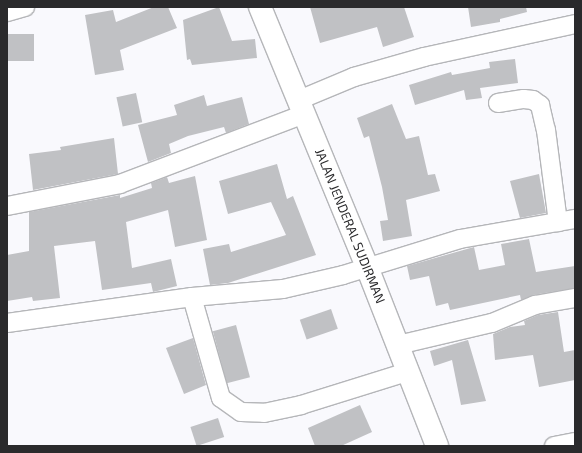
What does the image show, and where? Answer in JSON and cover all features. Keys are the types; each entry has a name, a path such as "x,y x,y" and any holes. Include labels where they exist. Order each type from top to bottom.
{"highway":[{"name":"JALAN JENDERAL SUDIRMAN","path":"260,7 368,268 407,372 437,446"}],"street":[{"path":"7,12 25,7"},
{"path":"7,206 120,184 302,107 354,77 417,59 575,24"},
{"path":"7,323 192,297 283,289 368,268 460,238 567,221 540,105 533,100 524,99 498,103"},
{"path":"192,297 221,398 241,412 264,413 301,405 407,372"},
{"path":"398,345 492,323 535,305 575,298"},
{"path":"554,446 575,442"}],"building":[{"path":"154,7 168,7 177,28 120,50 124,70 95,75 85,15 113,10 116,22"},
{"path":"219,7 232,41 255,39 257,58 192,65 190,59 187,60 183,20"},
{"path":"310,7 404,7 414,37 383,47 377,27 320,43"},
{"path":"468,7 526,7 527,12 500,19 500,22 471,27"},
{"path":"7,34 34,34 34,61 7,61"},
{"path":"515,59 518,83 480,88 482,98 466,100 464,90 415,105 409,85 451,72 452,75 490,68 489,62"},
{"path":"136,93 142,122 123,127 116,97"},
{"path":"204,95 207,106 242,97 249,124 226,133 224,127 188,136 169,144 171,153 148,162 138,125 177,115 174,105"},
{"path":"392,104 406,139 419,136 428,175 435,174 440,191 406,200 412,236 383,241 380,221 388,220 382,187 369,136 364,138 357,118"},
{"path":"114,138 118,174 33,190 29,154 61,150 60,147"},
{"path":"277,164 287,199 293,196 316,255 228,283 210,285 203,249 229,244 231,252 286,235 271,202 228,214 219,181"},
{"path":"539,174 546,213 520,218 510,181"},
{"path":"195,176 207,240 175,247 168,210 126,222 132,268 171,259 177,286 153,292 151,283 102,290 95,241 54,246 60,298 33,301 32,297 7,301 7,255 29,251 29,212 120,195 120,198 152,188 151,183 167,177 169,183"},
{"path":"529,239 536,272 575,266 575,288 533,295 521,300 520,295 450,310 448,303 436,306 429,276 410,280 407,266 474,247 479,270 505,265 501,244"},
{"path":"331,309 338,329 307,340 300,320"},
{"path":"558,312 564,352 575,350 575,380 539,387 533,355 495,360 493,334 510,327 525,325 524,321 538,315"},
{"path":"236,325 250,377 227,383 213,331"},
{"path":"193,338 206,385 184,394 166,348"},
{"path":"468,340 486,401 461,405 452,360 434,366 430,351"},
{"path":"360,405 372,432 341,446 315,446 308,428"},
{"path":"218,418 224,437 197,446 190,427"}]}
